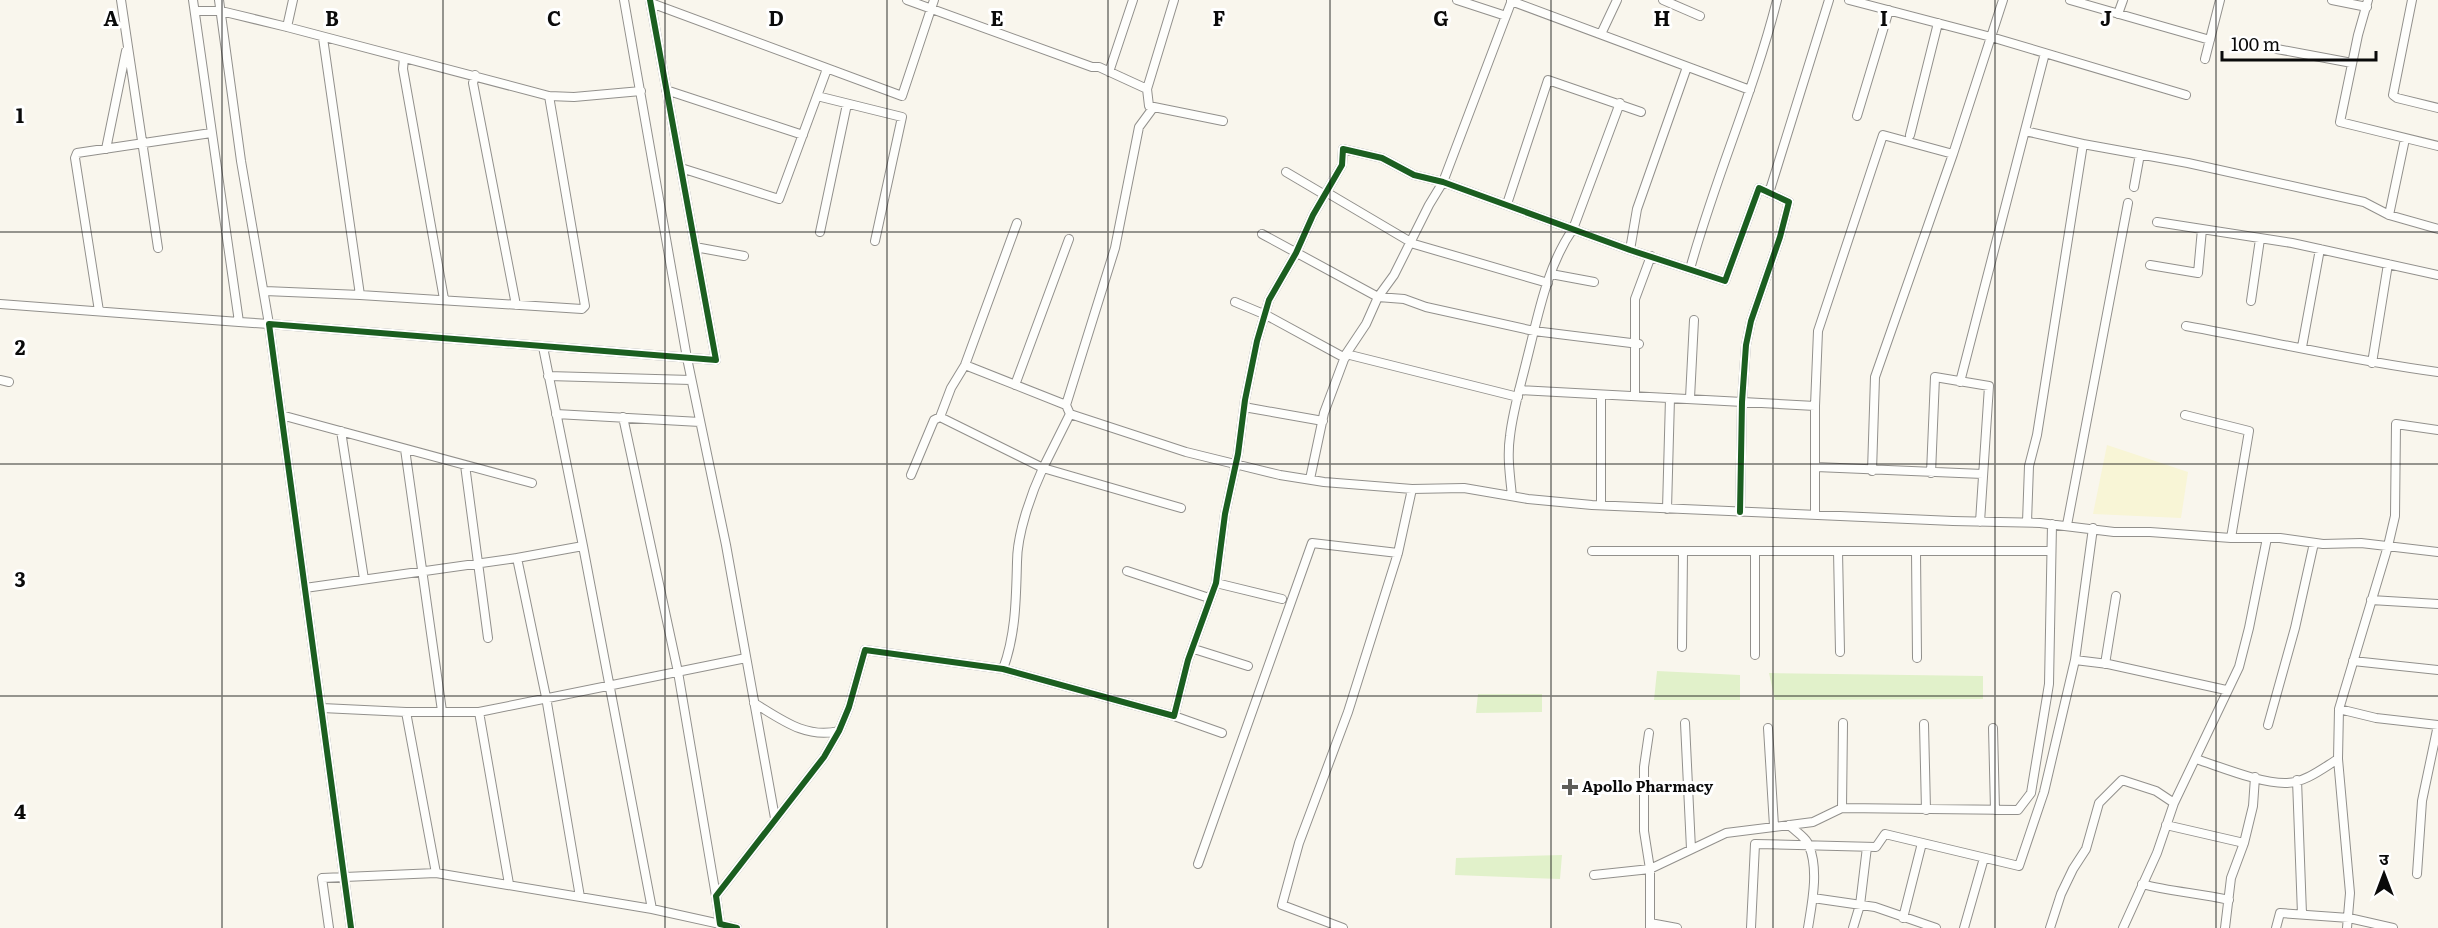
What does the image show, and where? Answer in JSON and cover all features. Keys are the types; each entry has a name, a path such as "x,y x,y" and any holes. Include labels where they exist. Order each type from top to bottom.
{"street":[{"path":"121,0 158,248"},
{"path":"193,0 239,322"},
{"path":"219,0 241,161 265,291 351,928"},
{"path":"287,27 293,0"},
{"path":"624,0 687,358 775,818"},
{"path":"907,0 933,4 1147,89"},
{"path":"1109,72 1133,0"},
{"path":"1174,0 1147,89 1149,106 1223,121"},
{"path":"1457,0 1506,16"},
{"path":"1310,479 1323,421 1346,356 1366,324 1378,297 1394,274 1443,182 1512,0 1750,90"},
{"path":"1601,34 1617,0"},
{"path":"1663,0 1700,16"},
{"path":"1690,269 1750,90 1777,0"},
{"path":"1769,193 1829,0"},
{"path":"1849,0 1991,37 2186,95"},
{"path":"1872,471 1875,377 1953,154 2003,0"},
{"path":"2070,0 2210,40"},
{"path":"2118,14 2123,0"},
{"path":"2205,59 2220,0"},
{"path":"2332,0 2368,4 2352,63 2340,122 2438,146"},
{"path":"2412,0 2393,95 2438,108"},
{"path":"650,2 902,96 933,4"},
{"path":"0,305 716,360 650,2"},
{"path":"1857,116 1889,10"},
{"path":"195,11 221,11 549,96 641,90"},
{"path":"1911,135 1938,23"},
{"path":"323,38 360,295"},
{"path":"106,149 128,45"},
{"path":"2277,49 2352,63"},
{"path":"1960,382 2045,53"},
{"path":"404,58 403,69 444,299"},
{"path":"1630,250 1637,209 1687,67"},
{"path":"681,168 779,200 827,69"},
{"path":"475,75 473,83 516,305"},
{"path":"1507,204 1548,80 1641,112"},
{"path":"666,90 803,135"},
{"path":"265,291 444,299 582,309 585,306 549,96"},
{"path":"817,96 902,117 875,241"},
{"path":"1512,496 1509,436 1534,331 1550,279 1565,240 1573,229 1620,103"},
{"path":"820,232 847,104"},
{"path":"1153,108 1139,126 1115,248 1066,405 1070,414 1186,452 1236,465 1310,479 1412,489 1464,488 1512,496 1600,505 1980,522 2027,522 2114,532 2267,538 2314,543 2388,546 2438,552"},
{"path":"2025,131 2188,163 2364,202 2390,214 2438,229"},
{"path":"99,311 75,158 77,153 211,133"},
{"path":"1815,514 1818,331 1883,135 1953,154"},
{"path":"2390,214 2405,139"},
{"path":"2027,522 2029,466 2037,435 2084,144"},
{"path":"1174,716 1209,598 1216,583 1225,514 1236,465 1244,407 1257,341 1269,300 1342,165 1343,149 1382,158 1414,175 1443,182 1630,250 1725,281 1759,188 1789,202 1780,237 1751,321 1746,345 1742,402 1740,512"},
{"path":"2134,187 2139,154"},
{"path":"1286,172 1411,242 1550,279 1594,282"},
{"path":"2067,525 2128,202"},
{"path":"2157,222 2320,249 2438,275"},
{"path":"911,476 934,420 940,417 951,388 965,365 1017,223"},
{"path":"2150,265 2198,273 2202,230"},
{"path":"1262,234 1378,297 1404,299 1426,307 1534,331 1637,344"},
{"path":"1015,384 1069,239"},
{"path":"2251,301 2260,239"},
{"path":"696,247 744,255"},
{"path":"2302,347 2320,249"},
{"path":"1635,396 1637,344 1635,299 1651,256"},
{"path":"2372,363 2388,264"},
{"path":"1235,302 1266,315 1346,356 1518,393 1690,398 1815,406"},
{"path":"1690,398 1694,320"},
{"path":"2186,326 2302,347 2372,363 2438,372"},
{"path":"543,347 584,546 652,909"},
{"path":"965,365 1066,405"},
{"path":"548,376 692,380"},
{"path":"1931,473 1935,377 1989,386 1980,522"},
{"path":"0,380 9,382"},
{"path":"1600,505 1601,395"},
{"path":"1666,509 1670,398"},
{"path":"1244,407 1323,421"},
{"path":"556,414 700,422"},
{"path":"1004,669 1009,655 1015,612 1018,586 1017,561 1021,536 1043,468 1070,414"},
{"path":"281,415 532,483"},
{"path":"2185,415 2249,431 2231,538"},
{"path":"623,417 678,672 720,924"},
{"path":"940,417 1043,468 1181,508"},
{"path":"2347,928 2350,893 2338,759 2338,709 2395,516 2396,424 2438,430"},
{"path":"340,431 364,579"},
{"path":"405,449 442,711"},
{"path":"465,465 488,638"},
{"path":"1816,467 1983,474"},
{"path":"1343,928 1282,905 1299,843 1348,712 1398,553 1412,489"},
{"path":"1594,875 1650,869 1726,833 1813,822 1842,808 2018,810 2031,793 2049,684 2052,524"},
{"path":"1755,844 1876,847 1885,834 2019,866 2044,792 2075,660 2093,528"},
{"path":"2122,928 2174,803 2226,690 2239,667 2267,538"},
{"path":"1198,864 1312,543 1398,553"},
{"path":"2268,724 2295,628 2314,543"},
{"path":"305,588 517,558 584,546"},
{"path":"1592,551 2050,551"},
{"path":"1755,551 1755,655"},
{"path":"1838,551 1840,652"},
{"path":"1916,551 1917,658"},
{"path":"1682,647 1683,552"},
{"path":"517,558 546,697 580,897"},
{"path":"1127,571 1209,598"},
{"path":"1216,583 1282,599"},
{"path":"2105,664 2116,596"},
{"path":"2371,600 2438,604"},
{"path":"1194,649 1248,666"},
{"path":"716,896 824,758 849,707 865,650 1004,669 1174,716 1222,733"},
{"path":"322,708 405,712 479,712 746,658"},
{"path":"2075,660 2105,664 2226,690"},
{"path":"2353,661 2438,670"},
{"path":"754,703 798,729 826,734 839,731"},
{"path":"2338,709 2376,718 2438,725 2422,801 2416,874"},
{"path":"405,712 436,873"},
{"path":"479,712 509,884"},
{"path":"1685,723 1691,849"},
{"path":"1842,808 1843,723"},
{"path":"1924,724 1926,810"},
{"path":"1768,728 1774,826"},
{"path":"1993,728 1995,810"},
{"path":"1649,733 1644,767 1644,831 1650,869 1650,926 1677,928"},
{"path":"2196,759 2255,777 2288,783 2306,778 2338,759"},
{"path":"2225,928 2231,878 2244,843 2253,807 2255,777"},
{"path":"2050,928 2061,894 2086,849 2098,803 2121,780 2156,791 2174,803"},
{"path":"2297,780 2302,914"},
{"path":"1789,825 1809,844 1813,865 1813,898 1808,928"},
{"path":"2166,825 2244,843"},
{"path":"1747,830 1755,844 1751,928"},
{"path":"1903,918 1922,843"},
{"path":"1853,928 1860,905 1867,847"},
{"path":"1964,928 1984,858"},
{"path":"328,928 322,878 436,873 652,909 737,928"},
{"path":"2142,884 2229,900"},
{"path":"1813,898 1875,907 1936,928"},
{"path":"2276,928 2280,913 2349,918 2393,928"}],"shaded area":[{"path":"2107,445 2188,472 2181,518 2093,514"}],"green space":[{"path":"1657,671 1740,675 1740,700 1654,700"},
{"path":"1769,673 1983,676 1983,699 1775,700"},
{"path":"1478,694 1542,694 1542,712 1476,713"},
{"path":"1562,855 1560,879 1455,875 1456,858"}],"cycle path":[{"path":"351,928 269,324 716,360 650,0"},
{"path":"737,928 720,924 716,896 824,757 849,707 865,650 1003,669 1174,716 1188,660 1216,583 1225,514 1238,454 1245,400 1257,341 1269,300 1342,165 1343,149 1382,158 1414,175 1443,182 1630,250 1725,281 1759,188 1789,202 1780,237 1751,321 1746,345 1742,402 1740,512"}],"place":[{"name":"Apollo Pharmacy","path":"1570,787"}]}
